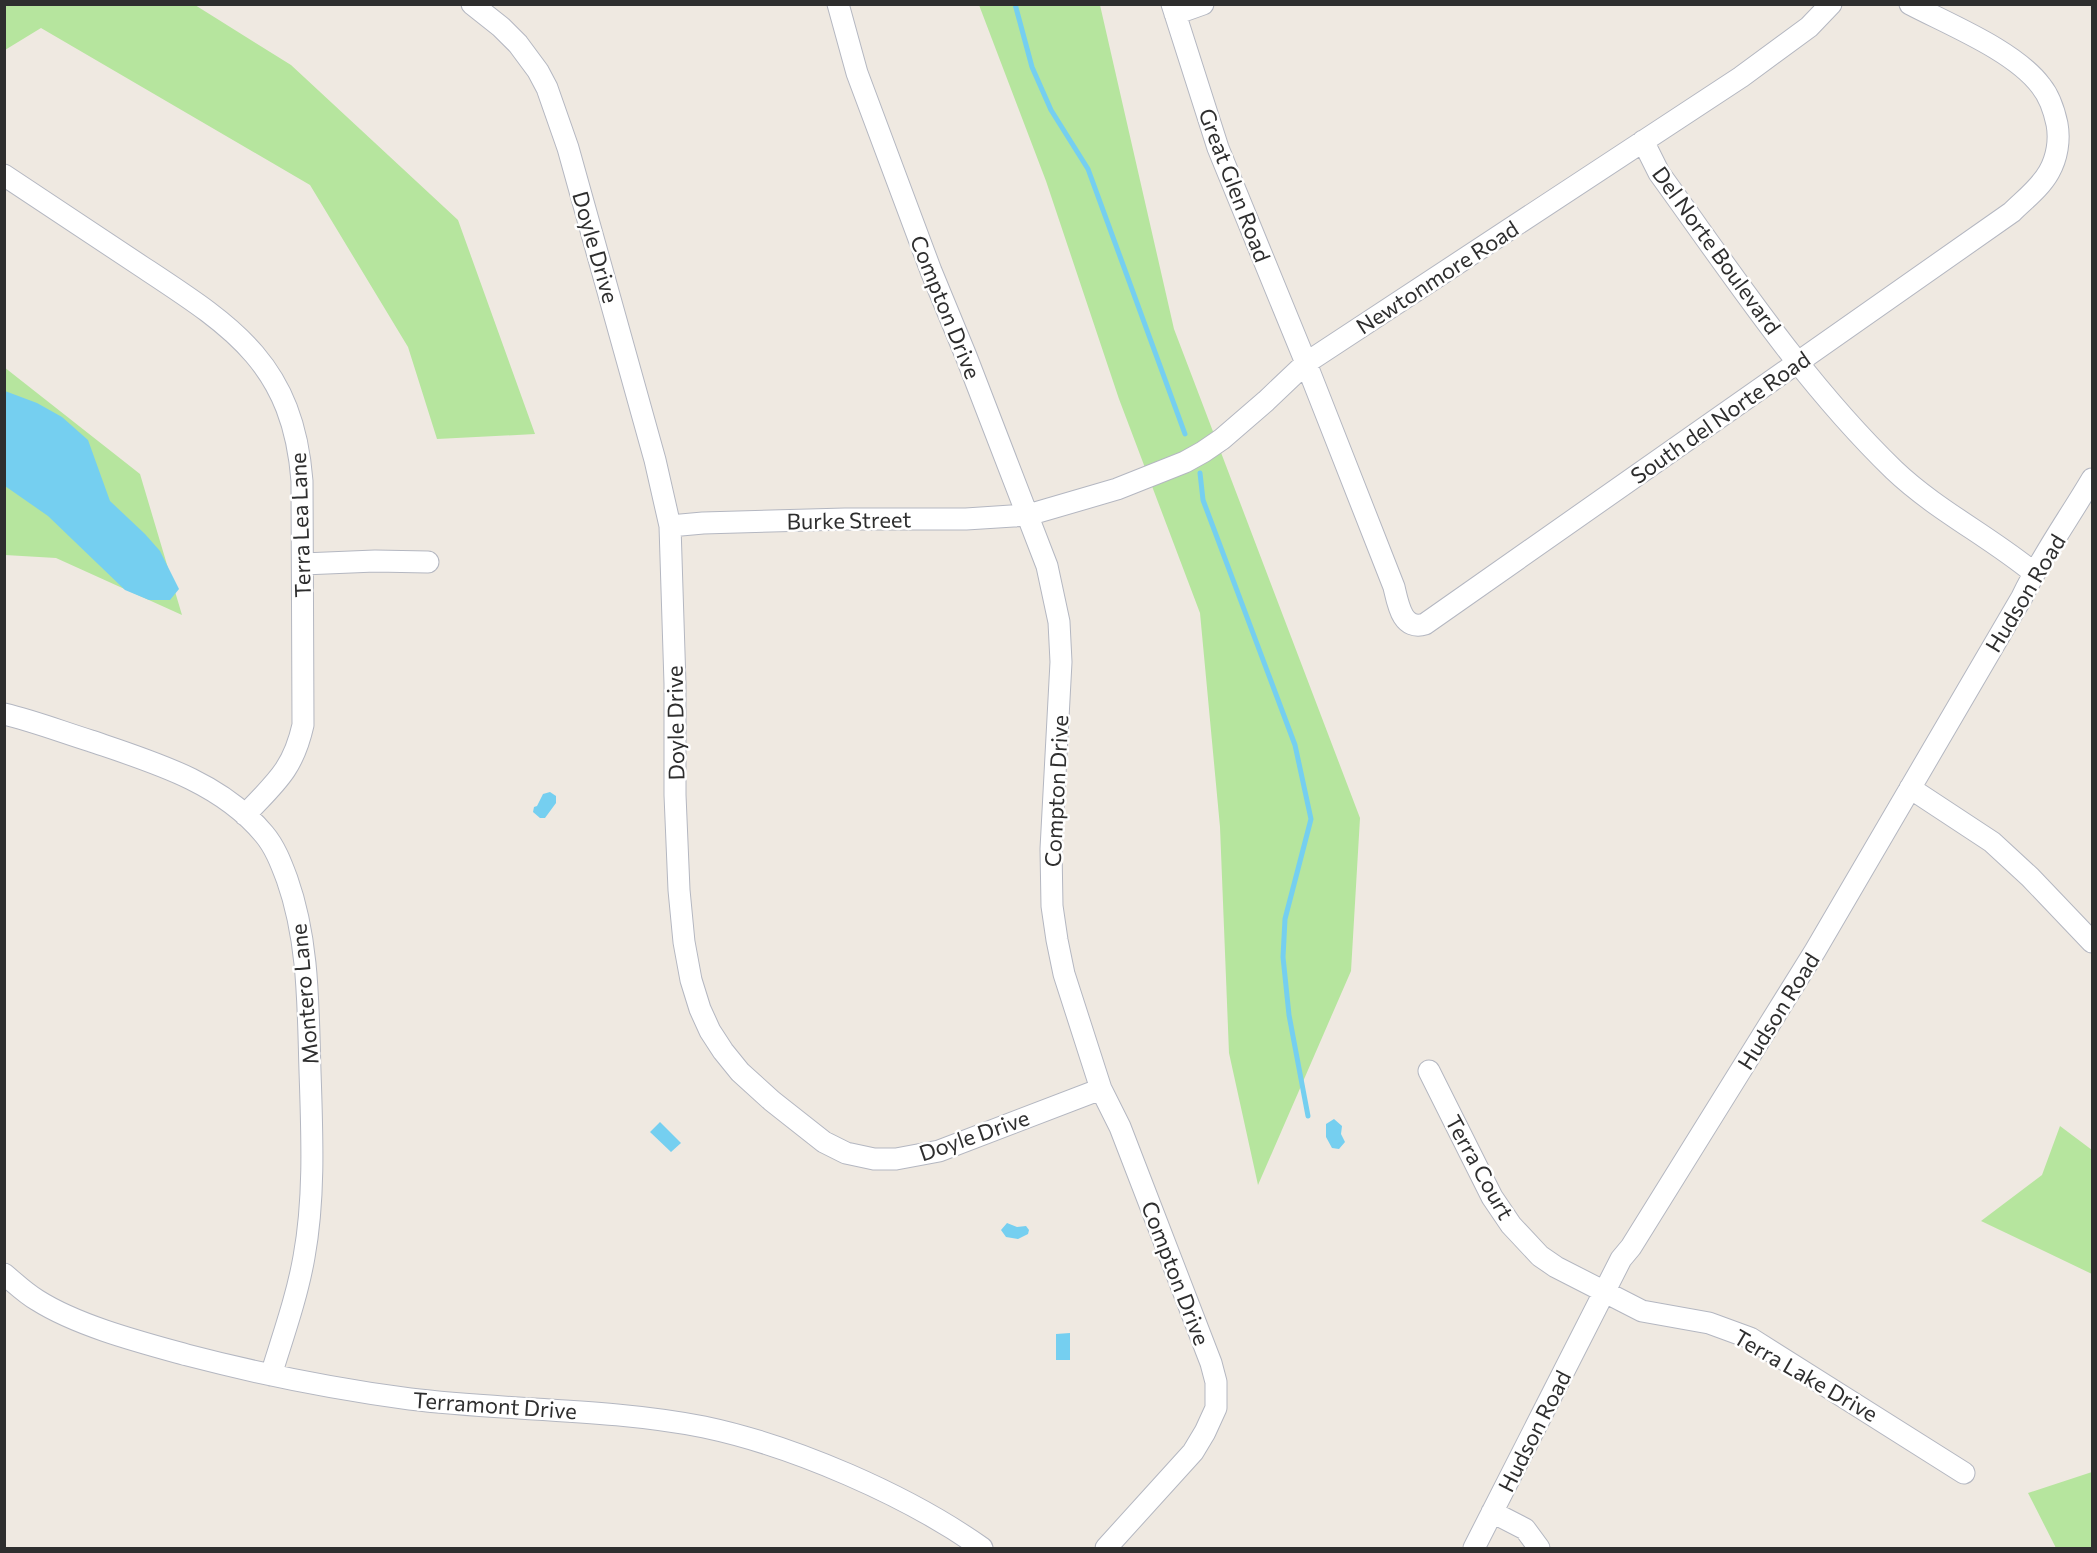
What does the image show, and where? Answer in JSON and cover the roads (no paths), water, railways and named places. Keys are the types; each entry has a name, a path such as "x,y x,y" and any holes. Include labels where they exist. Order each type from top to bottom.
{"street":[{"name":"Doyle Drive","path":"472,4 518,44 538,71 547,88 568,148 655,460 670,526 679,890 691,980 710,1032 740,1072 824,1142 846,1153 874,1159 896,1160 939,1151 1101,1089"},
{"name":"Compton Drive","path":"838,4 857,73 931,271 1047,566 1059,622 1061,662 1051,849 1052,906 1064,974 1101,1089 1120,1127 1212,1363 1217,1390 1214,1416 1193,1452 1106,1548"},
{"path":"1173,9 1203,4"},
{"name":"Newtonmore Road","path":"1028,515 1117,489 1185,462 1203,452 1222,439 1266,401 1306,363 1776,53 1809,27 1831,4"},
{"name":"South del Norte Road","path":"1306,363 1394,587 1400,610 1409,623 1418,627 1425,624 2012,212 2039,186 2049,173 2054,161 2058,140 2054,109 2042,87 2029,72 2010,58 1910,4"},
{"name":"Great Glen Road","path":"1173,9 1218,148 1306,363"},
{"name":"Del Norte Boulevard","path":"1643,141 1659,173 1798,363 1842,417 1896,471 1939,506 2011,554 2034,573"},
{"name":"Terra Lea Lane","path":"4,175 197,303 228,327 265,367 290,414 297,442 302,481 303,724 298,746 282,775 245,815"},
{"name":"Hudson Road","path":"1474,1548 1621,1259 1631,1248 1815,951 2034,573 2092,479"},
{"name":"Burke Street","path":"670,526 845,519 966,519 1028,515"},
{"path":"303,564 375,561 429,562"},
{"name":"Montero Lane","path":"4,714 157,763 206,786 245,815 264,834 274,848 288,881 303,945 308,990 311,1105 310,1210 304,1258 271,1375"},
{"path":"1910,788 1992,842 2030,877 2092,942"},
{"name":"Terra Court","path":"1430,1071 1492,1197 1511,1225 1540,1256 1604,1292"},
{"name":"Terramont Drive","path":"4,1275 37,1300 65,1314 129,1339 240,1369 412,1399 603,1413 705,1428 756,1441 832,1470 931,1516 982,1548"},
{"name":"Terra Lake Drive","path":"1604,1292 1642,1311 1709,1323 1750,1338 1964,1473"},
{"path":"1492,1512 1525,1529 1539,1548"}],"water":[{"path":"5,391 37,403 62,417 88,440 110,501 160,551 179,589 170,600 149,600 125,590 48,516 5,486"},
{"path":"550,792 556,796 556,803 545,818 540,818 533,812 534,807 537,806 543,794"},
{"path":"1334,1119 1342,1126 1341,1134 1345,1142 1339,1149 1332,1148 1326,1137 1326,1124"},
{"path":"660,1122 681,1143 671,1152 650,1132"},
{"path":"1007,1223 1017,1227 1026,1226 1029,1230 1028,1234 1018,1239 1006,1237 1001,1230"},
{"path":"1070,1333 1070,1360 1056,1360 1056,1334"}],"waterway":[{"path":"1015,4 1032,67 1051,110 1088,169 1185,434"},
{"path":"1200,473 1203,500 1295,745 1311,819 1285,919 1283,957 1289,1015 1308,1116"}]}
